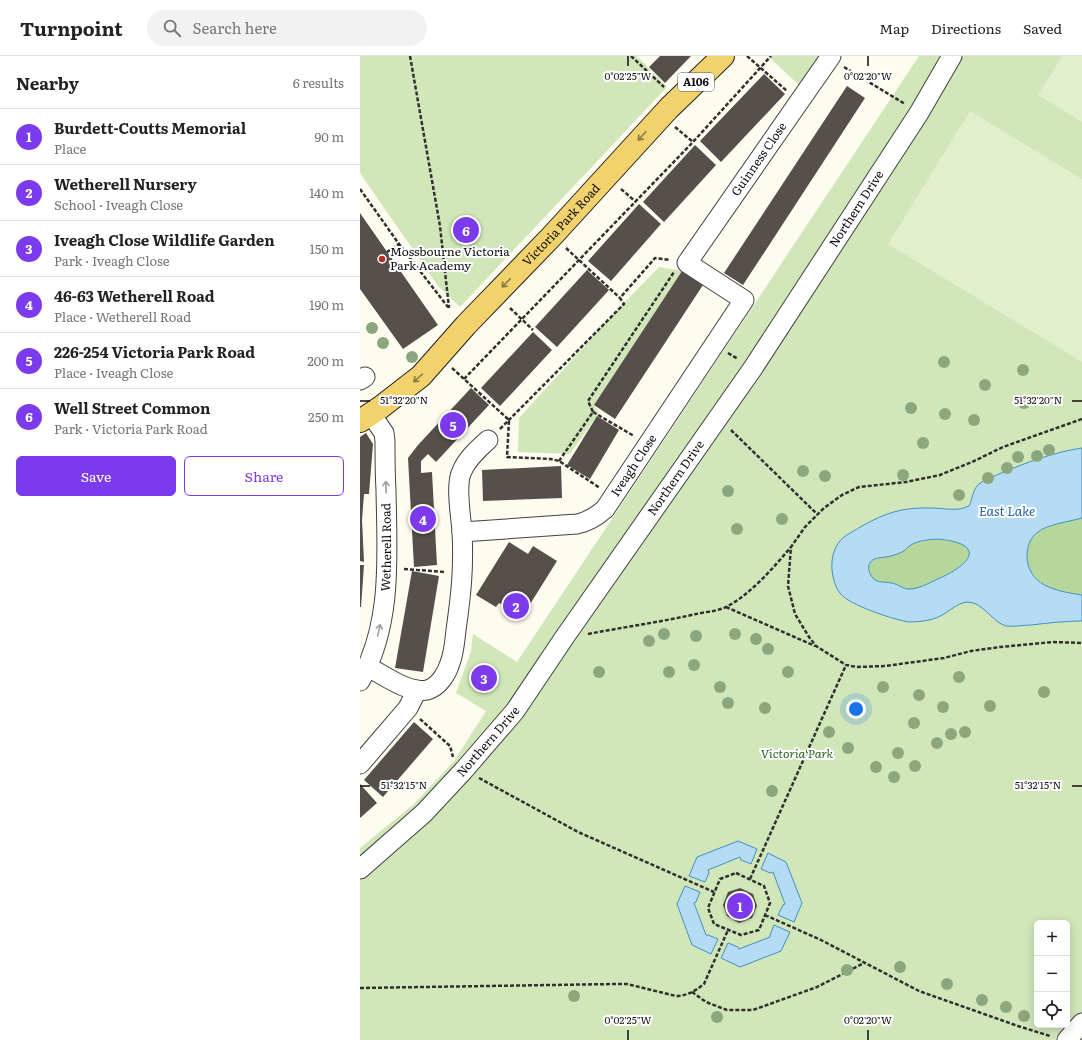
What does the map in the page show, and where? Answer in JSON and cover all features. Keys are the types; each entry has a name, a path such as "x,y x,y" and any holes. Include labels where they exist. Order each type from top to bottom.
{"main road":[{"name":"Victoria Park Road","path":"365,418 421,376 466,325 552,236 669,108 723,56"}],"street":[{"name":"Northern Drive","path":"360,869 424,813 464,770 515,711 752,368 919,113 952,56"},
{"name":"Guinness Close","path":"684,263 830,57"},
{"name":"Iveagh Close","path":"462,532 577,524 587,522 596,517 605,509 744,300 684,263"},
{"name":"Wetherell Road","path":"364,674 379,632 386,595 388,568 384,433 365,418"},
{"path":"364,674 417,690 428,690 437,684 443,677 451,661 463,574 462,532 458,482 466,463 488,440"},
{"path":"360,764 408,708 417,690"},
{"path":"1060,1038 1082,1023"}],"path":[{"path":"410,56 440,226 449,308"},
{"path":"631,56 668,92"},
{"path":"747,56 799,102"},
{"path":"464,380 693,142 771,56"},
{"path":"830,57 919,113"},
{"path":"670,123 693,142"},
{"path":"620,187 636,202"},
{"path":"360,189 399,244 449,308 466,325"},
{"path":"387,252 399,244"},
{"path":"488,440 624,304 620,298 564,247"},
{"path":"620,298 655,258 684,263 588,401 593,412 648,444"},
{"path":"505,303 533,330"},
{"path":"714,345 752,368"},
{"path":"448,365 509,420"},
{"path":"559,461 593,412"},
{"path":"718,418 818,515"},
{"path":"564,638 690,616 725,607 742,596 772,569 791,547 805,527 824,508 842,495 859,487 906,482 940,474 972,462 1003,447 1082,419"},
{"path":"509,420 507,457 551,459 559,461 613,497"},
{"path":"791,547 788,586 795,614 816,646"},
{"path":"388,568 463,574"},
{"path":"725,607 816,646 846,665 857,667 885,666 944,658 971,651 1053,642 1082,643"},
{"path":"750,879 846,665"},
{"path":"408,708 450,746 454,761 464,770 578,832 714,892"},
{"path":"736,873 764,886 770,903 759,930 741,935 714,924 708,908 714,892 720,879 736,873"},
{"path":"765,915 821,940 919,991 1018,1026 1060,1038"},
{"path":"360,988 614,984 634,985 676,996 683,996 704,984 728,930"},
{"path":"692,992 706,1002 727,1010 753,1010 817,987 864,963"}],"green space":[{"path":"360,56 637,56 667,87 460,307 438,286 360,173"},
{"path":"768,56 824,56 802,88"},
{"name":"Victoria Park","path":"919,56 1082,56 1082,1040 360,1040 360,848 415,803 454,761 486,711 456,693 471,651 473,634 517,662"},
{"path":"1062,56 1082,56 1082,122 1038,95"},
{"path":"970,111 1082,179 1082,362 888,244"},
{"path":"659,267 682,271 594,405 599,413 570,454 518,452 519,418 621,306"},
{"path":"1082,518 1082,595 1053,588 1037,579 1032,573 1028,564 1027,553 1033,536 1041,530"},
{"path":"937,539 952,541 968,549 969,554 967,560 952,572 926,585 911,589 906,589 888,582 878,581 870,574 869,564 871,561 904,551 916,542"}],"water":[{"name":"East Lake","path":"1082,448 1082,518 1052,525 1041,530 1032,538 1027,553 1028,564 1037,580 1053,589 1082,595 1082,621 1006,626 996,621 979,606 968,602 960,604 933,619 909,622 883,615 862,607 845,598 838,591 832,573 833,556 838,544 848,534 887,514 903,510 921,508 964,508 969,506 975,489 984,481 1029,462","holes":["937,539 952,541 968,549 969,554 967,560 952,572 922,586 908,589 903,588 888,582 878,581 874,579 869,572 869,564 871,561 877,558 898,554 917,542"]},
{"path":"738,841 757,849 751,864 741,860 740,857 708,870 709,873 705,882 689,876 697,857"},
{"path":"768,853 786,862 802,903 794,922 778,915 785,904 773,872 770,873 761,869"},
{"path":"685,886 700,892 696,902 694,903 706,935 718,939 711,954 692,945 677,904"},
{"path":"774,925 790,932 781,951 740,967 721,958 728,943 738,947 739,949 770,937"}],"building":[{"path":"660,56 691,56 665,83 649,67"},
{"path":"764,74 785,94 721,162 700,141"},
{"path":"847,86 865,98 743,285 724,273"},
{"path":"695,145 716,165 664,222 643,202"},
{"path":"639,204 661,224 611,281 588,261"},
{"path":"360,213 438,325 403,349 360,289"},
{"path":"587,270 609,290 557,347 535,327"},
{"path":"682,271 703,285 615,419 594,405"},
{"path":"533,332 552,350 500,406 481,388"},
{"path":"471,388 489,405 436,462 428,454 421,461 421,473 432,472 437,565 414,567 408,458 418,445"},
{"path":"597,416 619,430 590,479 567,465"},
{"path":"366,433 373,444 369,494 364,494 362,520 364,562 360,561 360,437"},
{"path":"561,466 562,498 483,501 482,470"},
{"path":"509,542 528,554 533,546 557,561 522,617 499,603 496,607 476,595"},
{"path":"360,565 364,565 361,607 360,607"},
{"path":"412,571 439,576 423,672 395,668"},
{"path":"414,722 433,739 383,797 364,780"},
{"path":"360,784 377,803 360,818"},
{"path":"740,888 753,894 757,906 752,918 739,923 727,916 723,905 728,892"}],"place":[{"name":"Well Street Common","path":"466,230"},
{"name":"Mossbourne Victoria Park Academy","path":"382,259"},
{"name":"226-254 Victoria Park Road","path":"453,425"},
{"name":"46-63 Wetherell Road","path":"423,519"},
{"name":"Wetherell Nursery","path":"516,606"},
{"name":"Iveagh Close Wildlife Garden","path":"484,678"},
{"name":"Burdett-Coutts Memorial","path":"740,906"}]}
